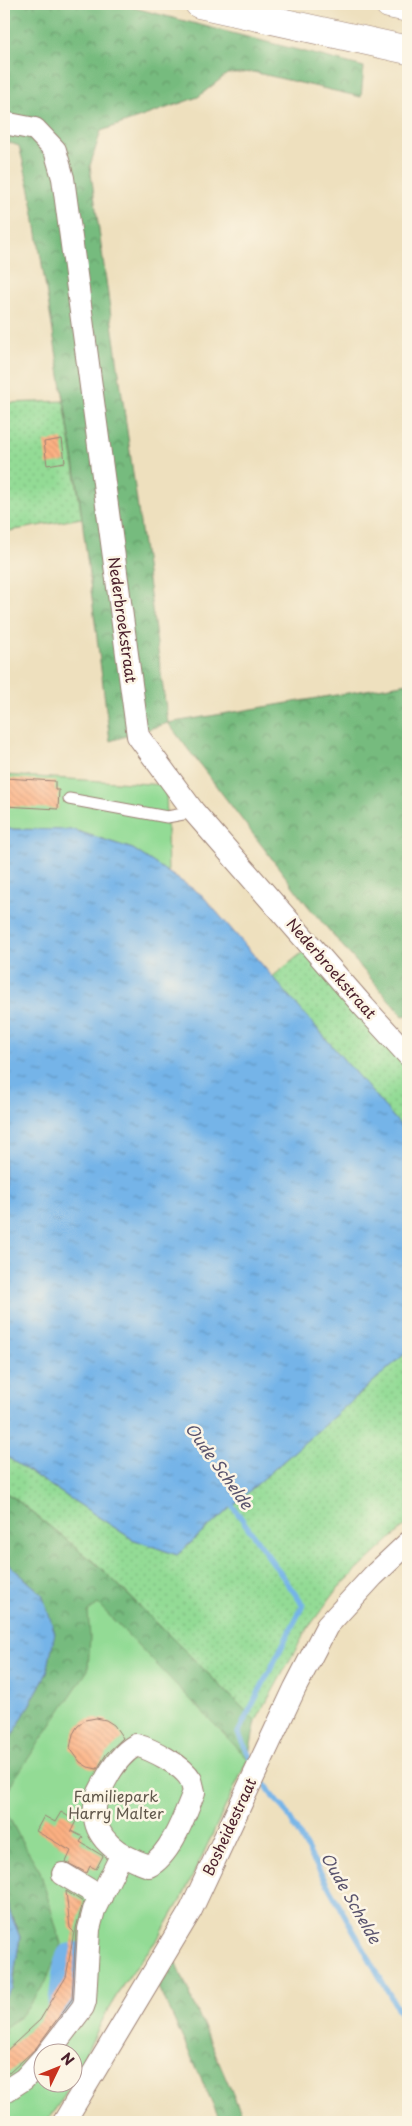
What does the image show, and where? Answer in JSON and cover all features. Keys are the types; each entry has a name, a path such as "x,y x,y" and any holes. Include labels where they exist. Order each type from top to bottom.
{"highway":[{"path":"199,4 408,50"},
{"path":"389,4 408,8"}],"street":[{"name":"Nederbroekstraat","path":"4,123 35,129 55,150 63,178 138,736 194,812 408,1055"},
{"name":"Bosheidestraat","path":"64,2122 192,1910 295,1688 327,1626 373,1576 408,1543"},
{"path":"136,1745 147,1748 179,1768 190,1778 194,1792 166,1851 158,1862 149,1866 122,1854 100,1836 95,1822 96,1800 118,1760 128,1749 136,1745"},
{"path":"55,2044 83,2007 85,2001 89,1929 94,1910 122,1854"},
{"path":"64,1874 101,1897"},
{"path":"4,2092 24,2079 32,2070"}],"lane":[{"path":"69,800 167,817 194,812"}],"green space":[{"path":"4,4 119,4 364,67 361,97 253,72 227,74 198,97 101,131 90,166 168,723 110,741 78,487 30,190 19,146 4,141"},
{"path":"64,401 82,518 4,532 4,403"},
{"path":"408,683 408,1015 403,1016 308,906 168,723"},
{"path":"4,775 166,785 168,873 133,849 74,830 4,829"},
{"path":"303,952 408,1068 408,1134 272,977"},
{"path":"408,1351 408,1523 337,1589 306,1631 256,1721 100,1567 13,1497 4,1492 4,1455 132,1539 177,1555"},
{"name":"Familiepark Harry Malter","path":"4,1492 13,1497 100,1567 256,1721 248,1759 184,1894 161,1934 124,1983 106,2013 82,2061 82,2044 32,2044 32,2094 65,2094 46,2122 4,2122 4,1997 12,1989 20,1937 4,1897 4,1751 47,1673 42,1594 4,1560"},
{"name":"Familiepark Harry Malter","path":"98,1604 248,1759 184,1894 161,1934 124,1983 106,2013 82,2061 82,2044 32,2044 32,2094 65,2094 63,2098 46,2122 4,2122 4,2028 21,2016 46,1982 61,1944 40,1871 4,1808 11,1784 88,1670 90,1637 88,1612"},
{"path":"176,1962 245,2122 221,2122 159,1987"}],"water":[{"path":"4,829 74,830 133,849 202,895 408,1134 408,1351 177,1555 132,1539 4,1455"},
{"path":"4,1560 42,1594 55,1633 47,1673 4,1751"},
{"path":"4,1897 20,1937 12,1989 4,1997"}],"building":[{"path":"62,439 65,462 47,465 44,442"},
{"path":"4,778 55,781 55,790 59,790 58,809 4,806"},
{"path":"96,1718 106,1720 114,1725 123,1738 107,1753 97,1769 88,1767 80,1762 70,1748 73,1734 77,1727 85,1720"},
{"path":"61,1812 76,1821 71,1831 83,1837 80,1842 103,1856 96,1869 90,1866 87,1873 66,1862 71,1851 36,1831 44,1816 55,1822"},
{"path":"66,1891 83,1902 76,1928 72,1999 39,2044 32,2044 32,2052 9,2073 4,2071 4,2053 40,2020 66,1977 74,1932 70,1928"}],"waterway":[{"name":"Oude Schelde","path":"229,1501 303,1605 238,1733 250,1757"},
{"name":"Oude Schelde","path":"266,1785 273,1797 284,1808 408,2027"},
{"path":"57,2010 64,1961 67,1954 77,1952 72,2008 59,2023"}]}
